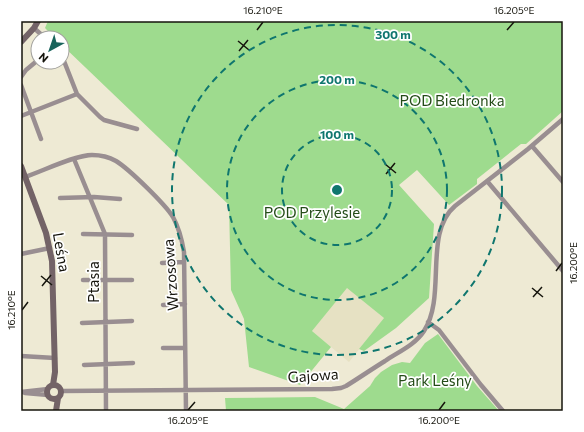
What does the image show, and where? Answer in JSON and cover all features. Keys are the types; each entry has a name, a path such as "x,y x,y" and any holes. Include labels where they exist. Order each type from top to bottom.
{"street":[{"path":"21,42 34,28 38,21"},
{"path":"21,77 30,67"},
{"path":"68,70 77,94 104,120 137,129"},
{"path":"21,85 41,138"},
{"path":"21,116 77,94"},
{"name":"Gajowa","path":"21,392 341,388 415,341 424,331 434,299 439,234 442,222 452,209 532,146 563,119"},
{"path":"532,146 563,182"},
{"name":"Wrzosowa","path":"26,177 74,159 84,156 98,155 112,160 125,168 173,218 182,241 184,262 186,411"},
{"name":"Ptasia","path":"74,159 105,234 106,411"},
{"name":"Leśna","path":"21,166 46,233 50,248 54,277 56,372 54,392 56,411"},
{"path":"488,181 563,270"},
{"path":"60,198 120,199"},
{"path":"83,234 132,235"},
{"path":"21,254 50,248"},
{"path":"162,263 184,262"},
{"path":"83,280 132,280"},
{"path":"163,305 185,304"},
{"path":"82,323 132,321"},
{"path":"428,322 439,330 503,411"},
{"path":"163,348 185,348"},
{"path":"21,356 55,358"},
{"path":"84,365 133,363"}],"shaded area":[{"path":"347,287 384,318 349,362 312,331"}],"green space":[{"name":"POD Przylesie","path":"48,21 563,21 563,111 526,144 521,144 477,179 477,184 449,205 417,170 399,185 434,224 429,298 396,328 364,351 359,349 384,318 347,288 312,331 331,347 300,385 249,367 244,319 231,290 229,205 70,53 70,30 47,30 45,28"},
{"name":"Park Leśny","path":"438,334 477,386 499,411 226,411 225,398 315,397 344,409 370,386 381,372 392,365 402,362 410,363 425,343"}],"park label":[{"name":"POD Biedronka","path":"452,100"}]}
